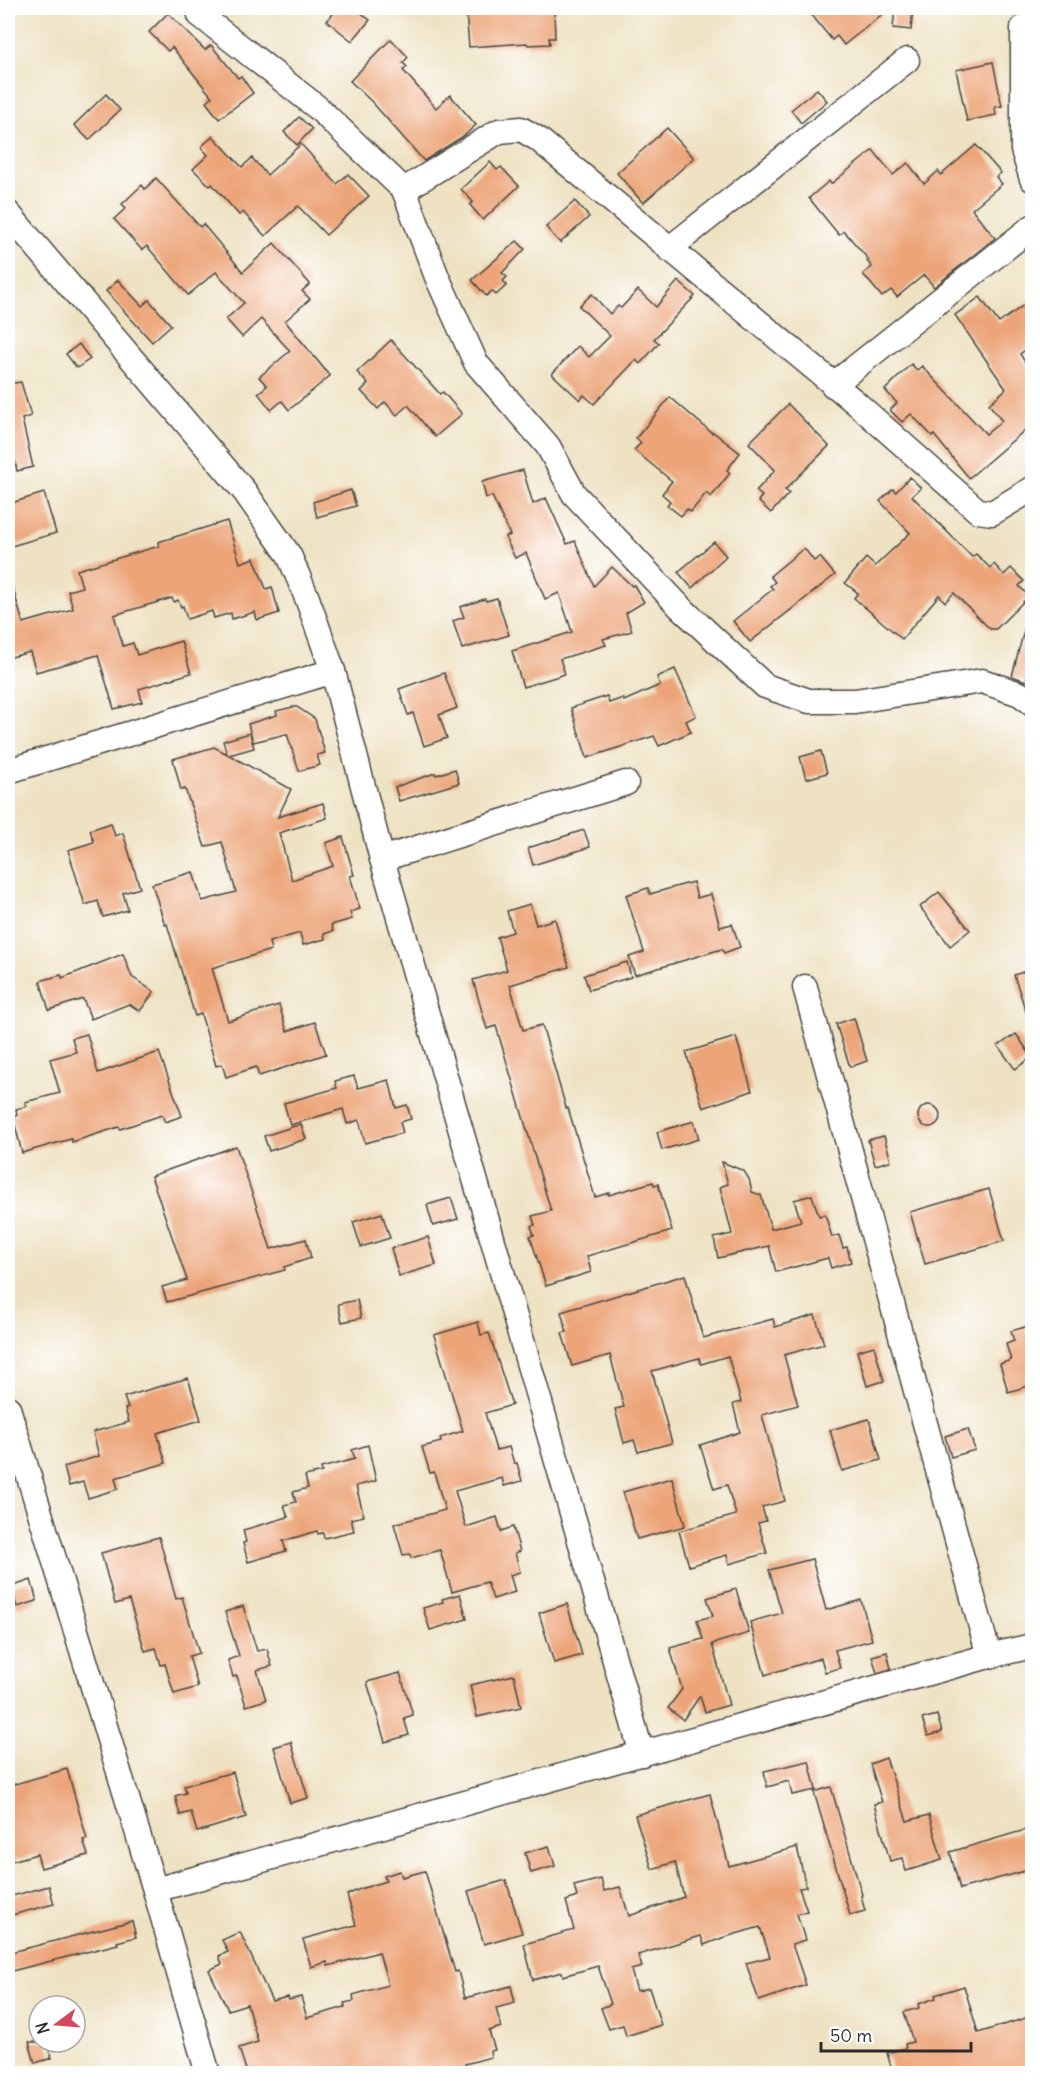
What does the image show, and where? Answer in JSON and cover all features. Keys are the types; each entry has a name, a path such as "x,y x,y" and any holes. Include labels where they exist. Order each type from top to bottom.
{"street":[{"path":"201,10 318,108 404,190 437,278 476,363 548,446 574,494 680,607 765,686 809,701 855,701 982,681 1020,694 1032,703"},
{"path":"1032,23 1023,28 1023,150 1032,179"},
{"path":"669,249 908,60"},
{"path":"404,190 498,130 521,129 538,139 855,402 978,511 992,513 1032,489"},
{"path":"8,213 19,243 245,492 289,555 333,671 382,860 642,1755"},
{"path":"833,385 1032,227"},
{"path":"8,771 333,671"},
{"path":"382,860 626,783"},
{"path":"805,987 989,1656"},
{"path":"8,1408 155,1890 208,2073"},
{"path":"155,1890 989,1656 1032,1646"}],"building":[{"path":"338,8 355,8 370,20 352,41 327,21"},
{"path":"483,8 554,8 555,38 549,38 550,44 528,45 527,43 469,47 466,12 483,11"},
{"path":"806,8 890,8 844,45 837,36 832,40"},
{"path":"895,8 913,8 911,30 893,28"},
{"path":"168,13 205,50 211,45 238,78 241,76 253,93 219,119 206,102 212,97 172,47 168,51 149,32"},
{"path":"391,39 408,57 403,63 407,67 403,70 436,108 450,95 476,125 465,135 424,161 372,102 350,81"},
{"path":"993,62 1002,106 995,107 996,115 967,121 956,70"},
{"path":"817,89 827,101 801,123 791,110"},
{"path":"106,94 120,110 89,140 74,125"},
{"path":"299,117 312,129 297,145 284,132"},
{"path":"667,128 694,158 643,203 617,173"},
{"path":"213,136 242,167 252,158 267,175 301,144 337,184 348,174 369,196 326,235 298,206 265,236 243,212 239,215 212,184 210,186 193,169 208,155 201,147"},
{"path":"976,145 1001,173 996,177 1002,184 972,209 995,238 934,287 924,275 897,297 891,290 882,297 863,274 872,267 867,261 869,260 844,231 839,235 809,198 829,181 831,184 873,150 893,175 908,163 924,184 938,171 941,175"},
{"path":"490,162 497,170 501,167 519,186 483,220 470,205 473,202 461,189"},
{"path":"156,178 200,227 203,224 243,272 274,243 310,284 302,291 310,299 285,321 330,376 289,410 282,401 271,410 258,393 267,386 259,377 290,351 261,319 242,337 226,319 244,303 216,272 188,295 147,246 142,250 114,219 126,208 122,204 142,185 145,189"},
{"path":"575,201 589,217 560,243 546,227"},
{"path":"517,241 525,249 502,273 507,277 503,281 507,285 496,295 492,291 486,296 472,280"},
{"path":"118,280 142,306 149,300 171,325 152,342 106,291"},
{"path":"678,281 695,296 654,339 659,343 640,364 636,360 594,404 584,395 580,400 552,374 578,346 589,357 610,336 579,306 592,294 610,314 618,306 621,308 638,290 656,307"},
{"path":"980,297 999,323 1032,299 1032,345 1020,354 1032,373 1032,424 969,478 934,435 932,436 911,414 902,422 890,410 897,403 885,390 911,364 917,370 922,366 986,434 1002,421 989,404 1006,389 955,315"},
{"path":"391,340 440,394 443,392 462,414 435,437 408,405 397,415 385,402 378,409 361,391 368,384 357,372"},
{"path":"79,344 90,359 77,368 66,354"},
{"path":"21,382 31,416 22,419 33,467 17,471 8,427 8,384"},
{"path":"670,397 712,433 740,453 727,470 730,473 711,497 706,493 691,512 687,509 681,516 667,505 670,501 662,494 672,481 634,450 641,443 636,438"},
{"path":"788,404 829,446 785,490 789,493 771,513 758,501 762,496 756,491 775,470 749,443"},
{"path":"523,470 533,504 546,498 567,544 575,541 594,586 612,567 632,586 634,585 644,602 626,613 632,631 603,639 606,645 560,659 565,674 523,687 512,651 572,632 559,593 545,599 526,553 515,558 505,537 510,535 492,496 486,498 482,482"},
{"path":"910,477 921,488 912,496 972,557 976,554 990,568 994,564 1004,575 1011,568 1024,581 1019,586 1029,596 996,629 990,629 954,593 945,602 939,595 902,639 854,598 858,593 845,583 866,558 875,566 910,533 880,501 893,489 896,492"},
{"path":"351,490 356,506 317,517 313,502"},
{"path":"44,493 56,533 8,547 8,504"},
{"path":"227,521 240,563 254,558 266,589 272,587 279,613 257,620 255,612 232,619 231,613 214,618 212,611 187,619 183,606 181,607 178,600 174,602 172,598 114,615 123,646 133,643 137,655 181,641 191,673 139,689 142,702 114,709 98,655 36,672 30,652 8,658 8,586 12,585 23,623 73,609 68,591 82,587 77,570 159,546 158,542"},
{"path":"714,542 726,556 692,588 678,572"},
{"path":"804,548 814,561 820,557 835,575 750,642 733,621 773,589 770,586 775,582 770,576"},
{"path":"497,598 509,635 462,649 453,621 464,617 460,607 485,599 486,601"},
{"path":"1027,619 1032,620 1032,658 1026,681 1012,676"},
{"path":"675,669 696,716 686,721 691,732 659,746 654,736 587,758 571,708 607,696 609,703 623,698 624,701 660,685 657,677"},
{"path":"444,673 457,708 439,715 447,738 424,746 413,713 408,715 399,689"},
{"path":"297,707 315,719 325,753 317,755 320,765 299,771 287,734 253,742 248,724 277,715 276,711"},
{"path":"250,733 254,748 229,755 291,789 278,817 323,803 327,818 279,833 292,880 333,866 326,843 343,837 354,875 350,876 360,909 350,912 352,919 331,925 333,931 324,934 325,939 303,945 300,933 269,942 271,950 212,968 228,1021 279,1005 287,1031 315,1022 326,1054 259,1076 256,1067 226,1077 222,1064 216,1066 201,1014 195,1016 167,924 165,925 152,884 193,872 202,901 236,892 222,842 205,847 185,789 181,790 173,759 214,747 227,754 223,741"},
{"path":"821,751 827,773 806,779 800,757"},
{"path":"455,769 459,783 399,801 395,787 435,773 436,775"},
{"path":"111,823 115,836 123,833 140,888 123,893 128,910 103,917 98,901 85,905 68,850 94,842 90,830"},
{"path":"584,830 590,847 533,865 528,848"},
{"path":"693,882 697,898 711,894 720,927 732,924 740,947 724,953 722,949 635,975 629,957 644,952 626,895 648,888 650,894"},
{"path":"939,892 970,930 950,946 920,907"},
{"path":"530,904 536,925 555,919 569,967 510,985 523,1030 542,1025 595,1197 653,1182 654,1185 658,1184 672,1231 587,1256 591,1272 546,1286 530,1236 534,1235 531,1226 535,1225 532,1216 551,1211 496,1026 487,1029 473,980 507,970 497,937 513,932 507,911"},
{"path":"123,954 132,977 154,992 140,1011 129,1004 91,1019 83,999 49,1010 40,981 61,975 62,978"},
{"path":"627,962 631,977 589,990 584,975"},
{"path":"1032,969 1032,1020 1029,1021 1014,975"},
{"path":"854,1018 867,1061 850,1067 836,1024"},
{"path":"87,1034 98,1073 159,1052 182,1116 165,1122 162,1115 120,1129 119,1127 72,1142 71,1139 22,1153 13,1117 17,1116 16,1109 27,1106 25,1102 60,1093 50,1059 76,1052 72,1038"},
{"path":"1016,1034 1032,1057 1015,1069 998,1046"},
{"path":"736,1037 752,1091 703,1108 686,1052"},
{"path":"354,1076 358,1088 389,1080 396,1108 407,1105 411,1119 400,1122 403,1133 365,1143 359,1120 347,1124 343,1109 290,1125 284,1103 337,1088 335,1081"},
{"path":"929,1105 937,1108 940,1116 937,1124 929,1127 921,1124 918,1116 921,1108"},
{"path":"694,1121 699,1139 662,1150 657,1132"},
{"path":"301,1124 306,1139 269,1151 264,1136"},
{"path":"884,1136 891,1161 875,1165 868,1140"},
{"path":"236,1146 271,1249 306,1239 311,1258 284,1267 285,1270 167,1302 162,1287 187,1280 151,1176"},
{"path":"722,1162 744,1171 749,1179 752,1192 761,1195 771,1229 801,1221 794,1200 812,1195 819,1216 825,1214 832,1237 839,1235 843,1248 847,1247 851,1262 831,1268 828,1258 776,1272 769,1246 718,1258 714,1238 732,1234 720,1187 728,1184"},
{"path":"989,1189 1004,1241 925,1264 910,1212"},
{"path":"451,1198 458,1219 433,1226 427,1205"},
{"path":"382,1213 390,1238 361,1247 353,1222"},
{"path":"428,1237 436,1265 399,1276 391,1248"},
{"path":"685,1275 703,1338 773,1319 775,1327 815,1315 824,1344 784,1355 798,1405 762,1415 785,1501 762,1507 766,1521 758,1523 767,1553 729,1564 727,1555 689,1566 679,1531 736,1515 727,1485 714,1489 700,1445 740,1432 733,1404 741,1402 728,1356 701,1364 699,1358 652,1371 672,1443 638,1452 634,1440 624,1443 615,1409 624,1407 610,1355 572,1366 562,1333 567,1332 561,1312"},
{"path":"357,1300 361,1318 342,1322 338,1304"},
{"path":"478,1322 481,1335 489,1333 512,1405 485,1413 496,1450 509,1447 522,1481 504,1486 502,1478 455,1491 466,1527 497,1517 501,1531 513,1527 520,1551 515,1553 520,1572 510,1575 515,1592 493,1599 487,1582 452,1592 440,1550 411,1558 410,1554 403,1555 394,1524 445,1510 434,1472 430,1473 422,1447 441,1442 440,1438 463,1431 434,1335"},
{"path":"1025,1327 1029,1337 1032,1336 1032,1385 1008,1392 1000,1364 1011,1360 1006,1344 1014,1341 1011,1331"},
{"path":"874,1346 884,1381 867,1386 857,1351"},
{"path":"188,1378 201,1420 157,1433 166,1463 115,1478 118,1489 88,1498 83,1482 69,1486 64,1467 99,1456 93,1432 129,1422 124,1397"},
{"path":"869,1419 881,1460 842,1471 830,1430"},
{"path":"968,1429 975,1450 951,1457 945,1436"},
{"path":"368,1445 376,1481 356,1486 364,1516 351,1519 354,1531 324,1538 323,1533 318,1534 317,1531 283,1541 286,1551 248,1562 243,1543 246,1542 243,1530 288,1517 284,1505 296,1502 293,1492 308,1488 305,1476 322,1472 321,1468 355,1459 352,1450"},
{"path":"672,1478 685,1526 637,1539 623,1492"},
{"path":"159,1537 176,1599 182,1597 199,1653 189,1656 198,1687 174,1694 165,1664 161,1665 156,1648 145,1651 129,1600 115,1604 101,1553"},
{"path":"812,1559 826,1610 861,1600 872,1640 835,1650 840,1668 825,1672 821,1658 765,1675 750,1622 782,1613 769,1570"},
{"path":"31,1580 37,1601 17,1607 11,1587"},
{"path":"736,1589 749,1633 712,1644 729,1705 705,1712 700,1696 683,1720 668,1708 682,1689 670,1648 703,1639 697,1620 713,1616 707,1598"},
{"path":"460,1594 467,1619 430,1630 423,1608"},
{"path":"567,1604 582,1655 554,1663 539,1613"},
{"path":"243,1606 257,1651 267,1649 272,1666 257,1670 266,1700 246,1706 237,1676 233,1677 228,1660 239,1656 225,1612"},
{"path":"887,1652 891,1669 877,1673 872,1656"},
{"path":"400,1673 413,1715 404,1718 409,1735 385,1742 367,1682"},
{"path":"514,1675 521,1707 477,1717 470,1685"},
{"path":"937,1715 942,1732 928,1736 922,1719"},
{"path":"291,1742 308,1798 290,1803 274,1747"},
{"path":"886,1758 907,1821 929,1815 942,1860 906,1871 902,1858 890,1861 874,1804 882,1802 870,1764"},
{"path":"809,1761 816,1790 792,1795 789,1781 767,1787 764,1771"},
{"path":"67,1769 87,1839 83,1840 88,1855 41,1868 37,1854 8,1862 8,1786"},
{"path":"233,1772 246,1817 197,1832 191,1812 180,1815 175,1796 186,1793 184,1786"},
{"path":"831,1787 865,1911 850,1915 814,1792"},
{"path":"710,1794 729,1866 797,1847 806,1887 799,1888 807,1911 797,1914 805,1940 792,1944 806,1985 759,2001 746,1963 770,1957 760,1927 704,1945 701,1936 638,1955 642,1967 631,1970 637,1991 649,1988 661,2025 626,2036 623,2025 609,2029 601,2008 611,2004 598,1966 563,1976 562,1972 533,1980 524,1944 574,1930 566,1901 577,1897 574,1886 601,1879 604,1891 620,1887 629,1916 684,1897 675,1862 652,1869 635,1815"},
{"path":"1032,1828 1032,1869 960,1889 950,1852"},
{"path":"549,1846 555,1866 531,1873 525,1853"},
{"path":"400,1871 402,1877 425,1871 465,1998 511,1986 515,2003 496,2008 501,2027 489,2031 495,2050 490,2051 491,2057 465,2064 468,2073 379,2073 378,2068 355,2073 247,2073 239,2048 258,2042 247,2004 228,2010 209,1970 222,1964 219,1956 228,1952 222,1940 240,1932 272,2001 301,1997 307,2018 345,2007 344,2003 354,2001 353,1995 388,1985 379,1952 328,1966 327,1962 311,1967 303,1939 356,1925 347,1895 386,1881 384,1876"},
{"path":"506,1880 522,1933 484,1944 468,1891"},
{"path":"49,1886 54,1904 8,1916 8,1897"},
{"path":"132,1921 136,1937 117,1942 118,1944 8,1972 8,1953"},
{"path":"964,1986 978,2033 1032,2016 1032,2073 893,2073 887,2053 906,2048 905,2044 913,2042 904,2012 919,2008 918,2004 936,1998 935,1995"},
{"path":"32,2054 51,2054 52,2058 35,2063"}]}
